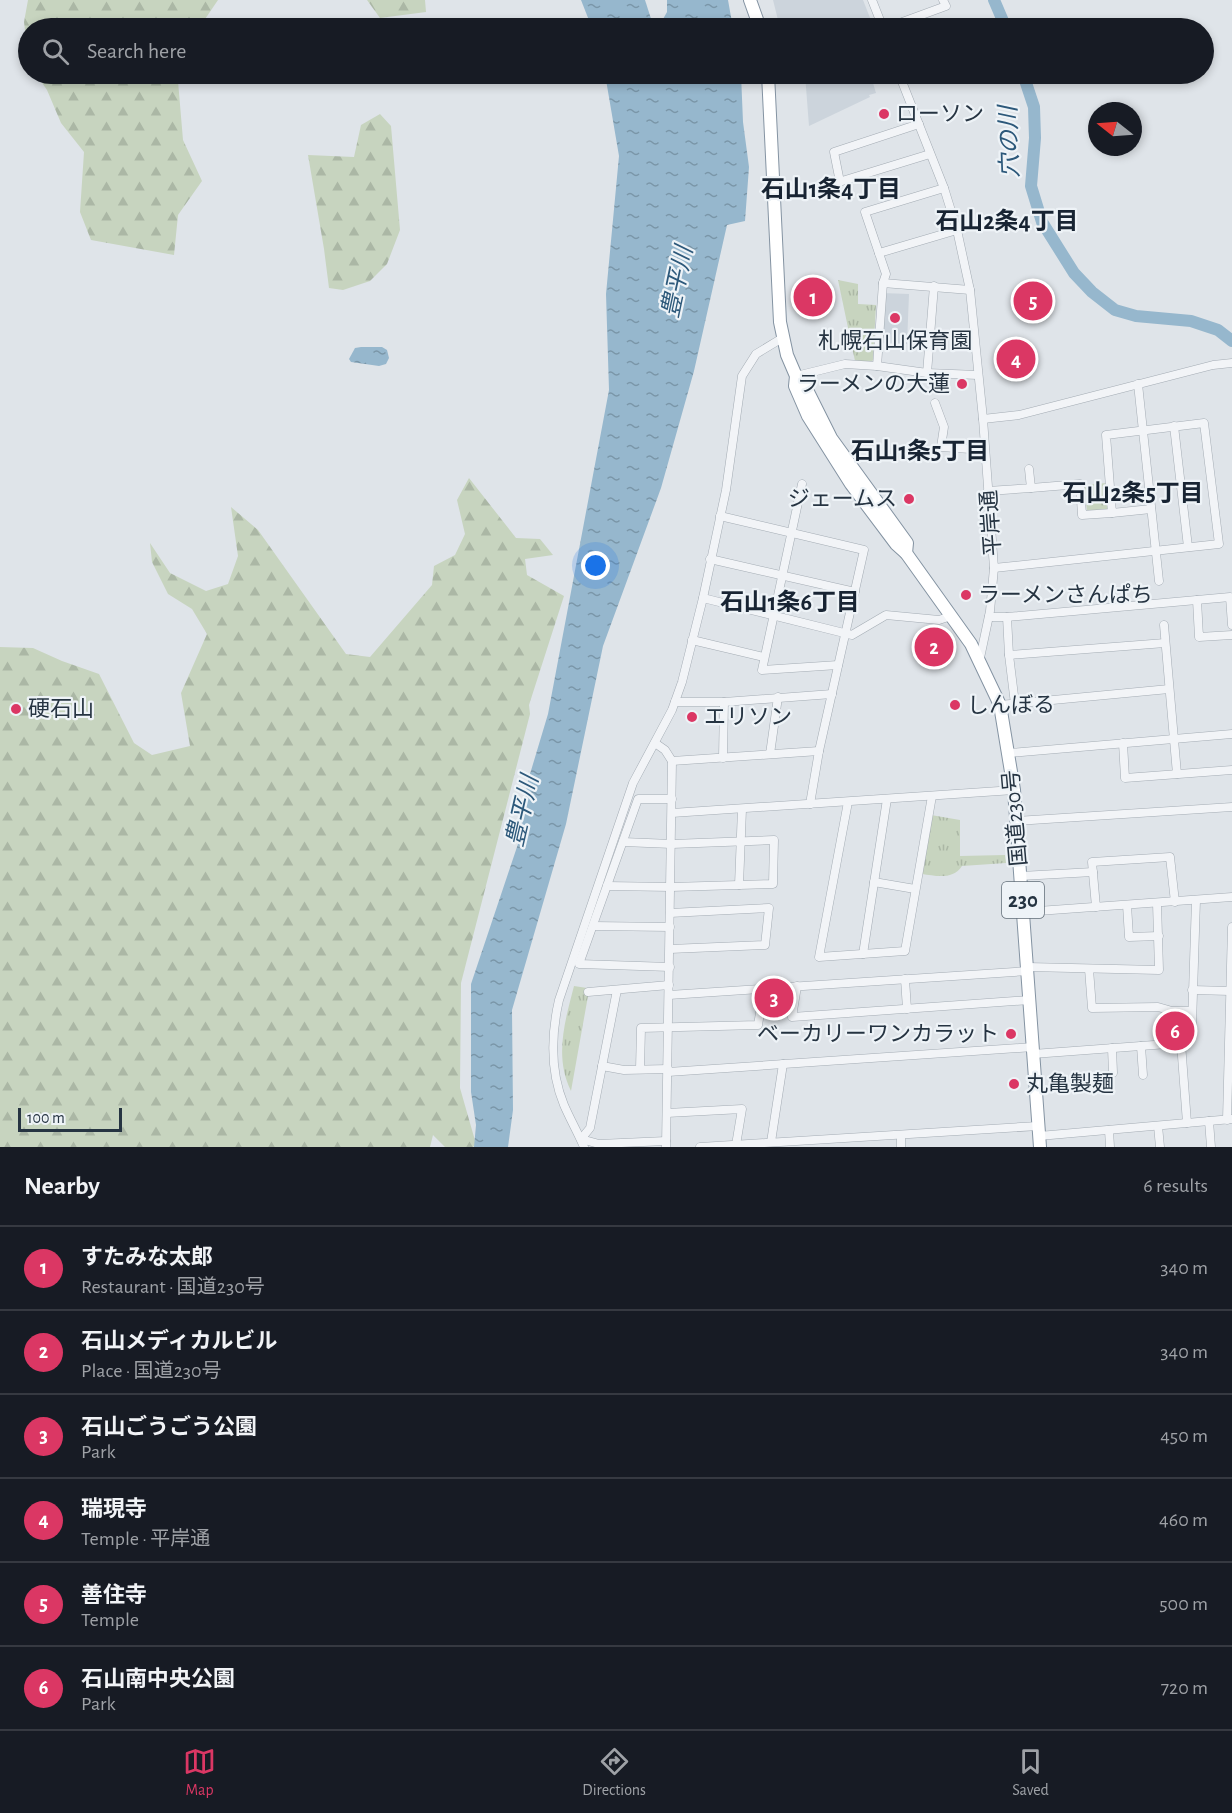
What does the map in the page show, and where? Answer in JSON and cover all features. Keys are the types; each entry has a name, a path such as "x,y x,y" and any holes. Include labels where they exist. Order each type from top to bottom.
{"highway":[{"path":"750,0 756,18"},
{"name":"国道230号","path":"768,84 780,322 796,376 795,386 808,416 851,484 896,544 906,553 979,659 1000,705 1014,790 1039,1136"}],"street":[{"path":"872,0 880,18"},
{"path":"912,18 946,6 943,0"},
{"name":"平岸通","path":"904,84 944,188 957,230 970,290 994,568 989,617 979,659"},
{"path":"840,182 834,152 919,124"},
{"path":"816,189 930,154"},
{"path":"877,366 883,283 886,274 865,212 944,188"},
{"path":"879,253 957,230"},
{"path":"883,283 970,290"},
{"path":"927,373 934,286"},
{"path":"582,1143 563,1103 554,1067 552,1045 554,1022 571,963 633,783 675,702 703,598 720,516 734,440 742,376 756,354 784,337"},
{"path":"982,419 1019,415 1213,365 1232,363"},
{"path":"796,376 845,364 927,373 978,375"},
{"path":"1138,384 1159,581"},
{"path":"935,403 944,427 941,447 985,450"},
{"path":"994,568 1219,544 1204,423 1106,435 1112,513"},
{"path":"1174,426 1188,547"},
{"path":"1029,469 1031,488"},
{"path":"802,484 762,670 838,665"},
{"path":"988,491 1080,484 1082,515 1151,509"},
{"path":"720,516 864,550 819,751 810,804"},
{"path":"710,559 855,592"},
{"path":"989,617 1230,597 1232,625"},
{"path":"703,598 852,635 886,615 939,620 951,616"},
{"path":"1197,600 1199,637 1232,635"},
{"path":"1007,617 1015,704"},
{"path":"1164,625 1177,774"},
{"path":"692,640 764,657"},
{"path":"1009,655 1165,643"},
{"path":"1000,705 1169,690"},
{"path":"675,702 724,702 832,694"},
{"path":"770,754 778,697"},
{"path":"723,758 724,702"},
{"path":"1009,753 1232,734"},
{"path":"582,1143 666,1144 672,761 665,750 655,743"},
{"path":"1123,743 1125,778 1232,770"},
{"path":"672,761 819,751"},
{"path":"672,813 1014,790"},
{"path":"848,802 819,957 904,951 932,796"},
{"path":"669,967 579,964 638,799 672,799"},
{"path":"863,954 887,799"},
{"path":"1016,821 1232,807"},
{"path":"739,885 742,809"},
{"path":"607,886 773,884 774,840 672,844 623,842"},
{"path":"1096,907 1092,862 1170,857 1175,902"},
{"path":"1021,876 1093,872"},
{"path":"874,882 915,889"},
{"path":"1024,912 1232,897"},
{"path":"1186,1123 1181,1043 1192,1024 1196,900"},
{"path":"669,995 1028,969 1159,970 1157,903"},
{"path":"1127,905 1129,937 1159,936"},
{"path":"670,913 769,908 765,945 670,949"},
{"path":"593,927 670,927"},
{"path":"700,1147 901,1135 1039,1136 1229,1119 1232,927"},
{"path":"1089,969 1092,1008 1158,1007 1172,1011 1192,1011"},
{"path":"905,979 907,1009"},
{"path":"588,992 669,985"},
{"path":"797,986 792,1017 1030,1000"},
{"path":"640,1069 641,1028 758,1025 764,989"},
{"path":"582,1143 590,1128 617,990"},
{"path":"1192,990 1230,991"},
{"path":"602,1066 624,1070 668,1071 1181,1043"},
{"path":"1141,1046 1143,1075"},
{"path":"1112,1048 1113,1073"},
{"path":"771,1142 783,1064"},
{"path":"667,1113 742,1109 736,1145"},
{"path":"1209,1121 1211,1147"},
{"path":"1158,1125 1160,1147"},
{"path":"1109,1130 1110,1147"},
{"path":"901,1135 901,1147"}],"shaded area":[{"path":"773,0 863,0 870,18 778,18"},
{"path":"806,84 873,84 876,93 869,95 870,97 809,126"},
{"name":"札幌石山保育園","path":"882,293 909,294 907,344 881,343"}],"green space":[{"path":"28,0 218,0 206,18 25,18"},
{"path":"367,0 425,0 426,12 380,18"},
{"path":"43,84 178,84 183,140 202,181 178,215 174,255 91,240 80,212 84,152 61,123"},
{"path":"380,114 391,126 400,230 387,264 370,281 343,290 329,288 308,155 354,157 361,125"},
{"path":"838,280 858,284 858,304 876,305 873,360 871,362 855,361"},
{"path":"469,478 516,538 540,539 553,555 525,559 527,575 564,596 529,705 530,714 461,983 460,1088 476,1144 473,1147 445,1147 433,1135 430,1147 0,1147 0,647 33,648 99,674 134,743 152,755 190,746 181,693 207,634 192,609 168,594 152,562 150,543 170,573 206,591 228,584 238,556 231,507 258,530 346,654 370,657 432,585 434,566 455,555 465,534 457,500"},
{"path":"1107,483 1109,509 1087,511 1084,485"},
{"path":"931,815 960,820 960,856 1005,855 1006,863 962,866 954,873 944,876 922,874"},
{"path":"574,986 587,988 588,996 571,1091 563,1065 562,1052"},
{"path":"1168,1014 1186,1015 1187,1025 1175,1040 1169,1040"}],"water":[{"path":"581,0 645,0 651,18 588,18"},
{"path":"667,0 728,0 731,18 664,18 667,12"},
{"name":"豊平川","path":"607,84 741,84 743,122 749,167 745,221 727,225 694,371 661,488 603,646 566,824 512,1010 513,1110 508,1147 474,1147 476,1125 471,1092 471,984 521,835 527,784 548,714 609,390 606,294 619,156"},
{"path":"382,347 387,350 389,358 386,364 379,366 351,362 349,359 355,348"}],"waterway":[{"name":"穴の川","path":"994,0 1002,18"},
{"name":"穴の川","path":"1026,84 1034,107 1035,138 1031,186 1042,222 1074,273 1092,292 1115,310 1136,316 1191,321 1218,330 1232,341"}],"place":[{"name":"ローソン","path":"884,114"},
{"name":"すたみな太郎","path":"813,297"},
{"name":"善住寺","path":"1033,301"},
{"name":"札幌石山保育園","path":"895,318"},
{"name":"瑞現寺","path":"1016,359"},
{"name":"ラーメンの大蓮","path":"962,384"},
{"name":"ジェームス","path":"909,499"},
{"name":"ラーメンさんぱち","path":"966,595"},
{"name":"石山メディカルビル","path":"934,647"},
{"name":"しんぼる","path":"955,705"},
{"name":"硬石山","path":"16,709"},
{"name":"エリソン","path":"692,717"},
{"name":"石山ごうごう公園","path":"774,998"},
{"name":"石山南中央公園","path":"1175,1031"},
{"name":"ベーカリーワンカラット","path":"1011,1034"},
{"name":"丸亀製麺","path":"1014,1084"}],"district":[{"name":"石山1条4丁目","path":"831,190"},
{"name":"石山2条4丁目","path":"1007,222"},
{"name":"石山1条5丁目","path":"920,452"},
{"name":"石山2条5丁目","path":"1133,494"},
{"name":"石山1条6丁目","path":"790,603"}]}
